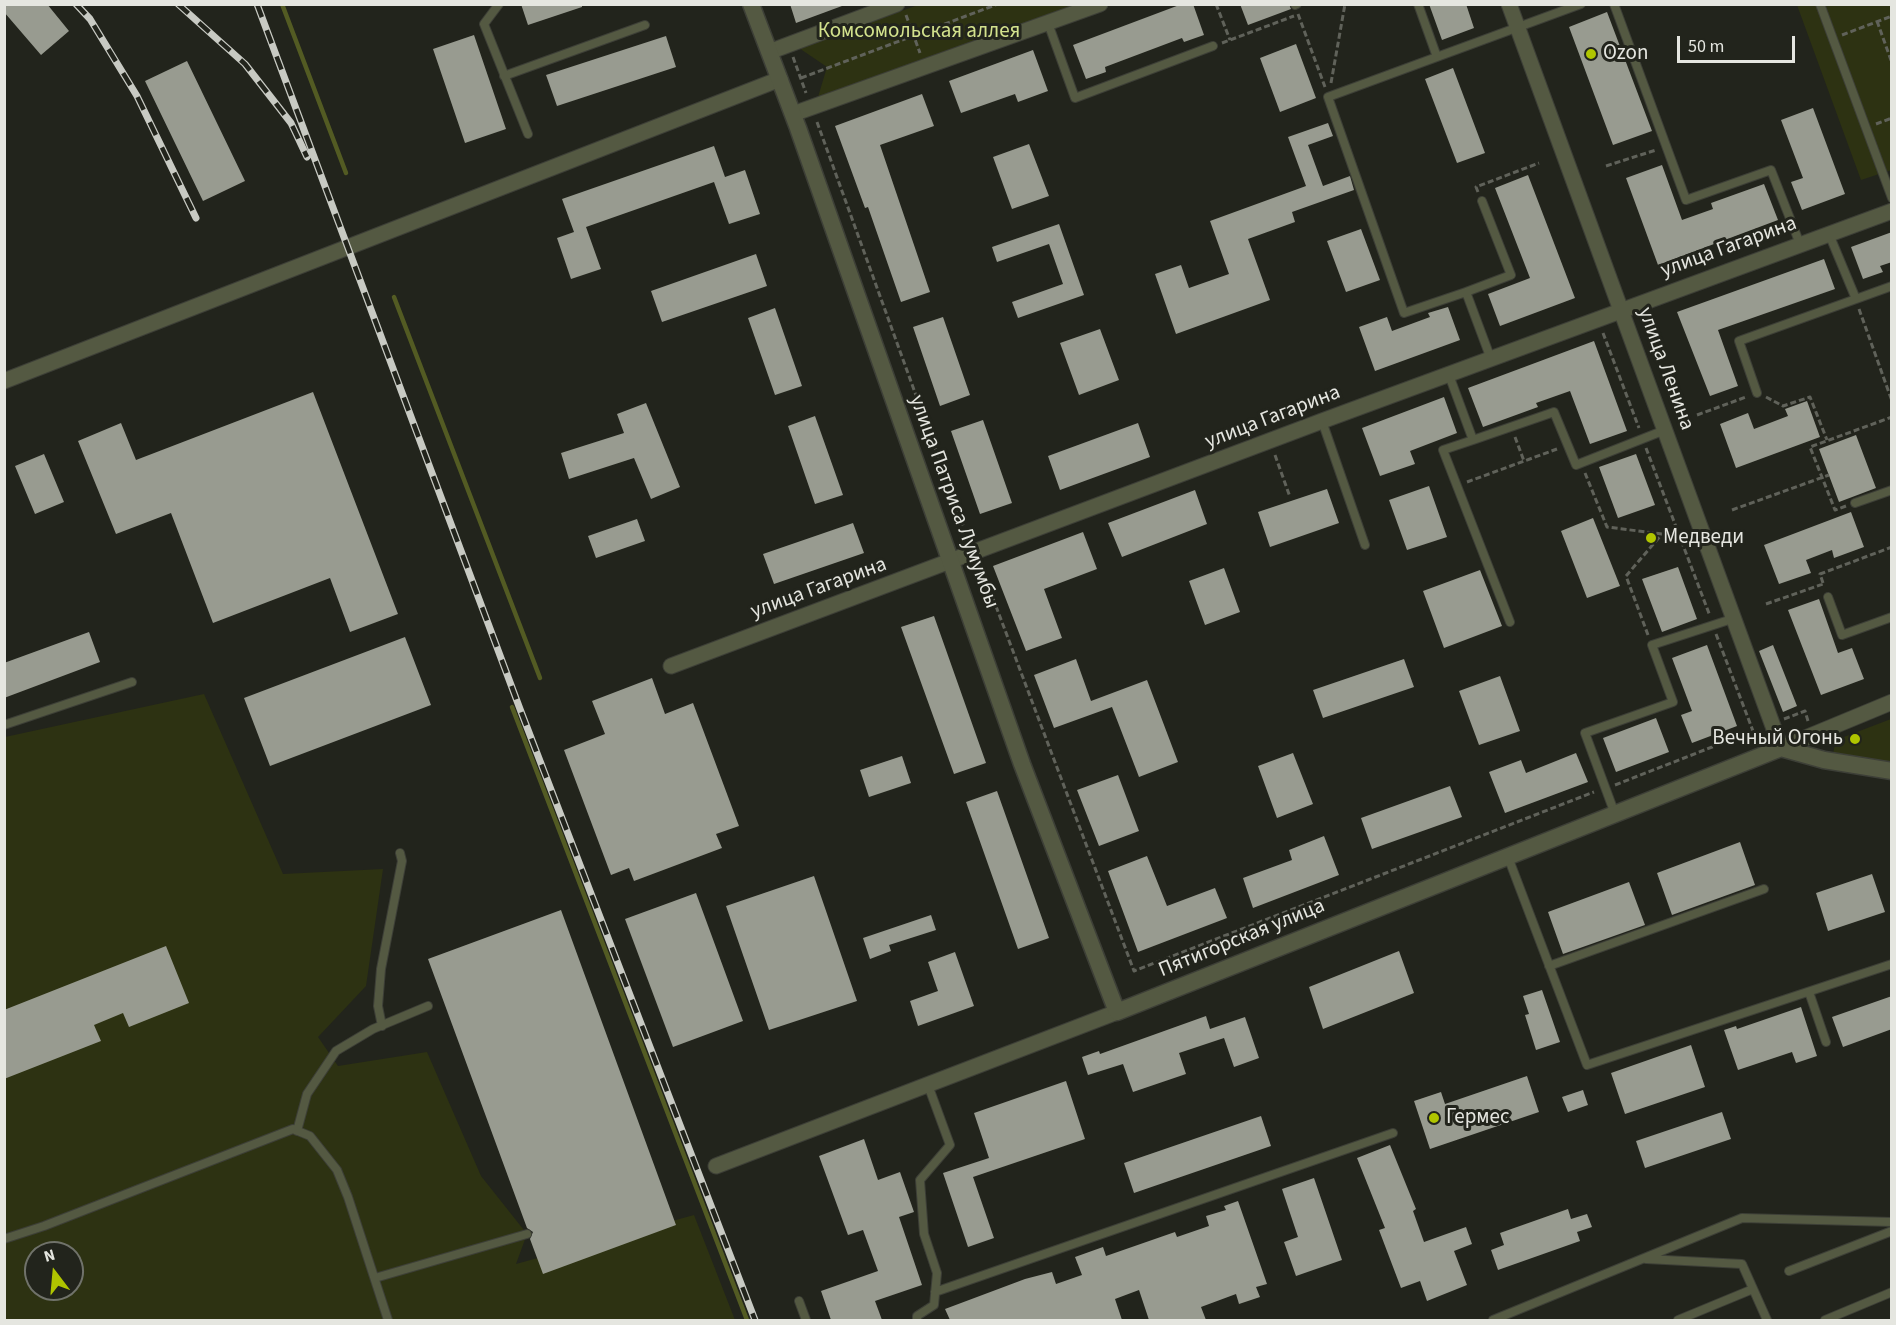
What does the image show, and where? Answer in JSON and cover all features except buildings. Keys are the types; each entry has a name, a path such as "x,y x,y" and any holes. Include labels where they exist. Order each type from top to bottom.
{"street":[{"name":"улица Патриса Лумумбы","path":"751,4 793,114 1023,764 1117,1012"},
{"path":"769,52 897,4"},
{"path":"793,114 1100,4"},
{"name":"улица Ленина","path":"1509,4 1781,748"},
{"path":"4,381 780,79"},
{"name":"улица Гагарина","path":"671,666 975,554 1322,421 1892,211"},
{"path":"1781,748 1892,702"},
{"path":"1781,748 1824,760 1892,771"},
{"name":"Пятигорская улица","path":"716,1166 1117,1012 1781,748"}],"lane":[{"path":"499,4 484,24 528,134"},
{"path":"1418,4 1437,57"},
{"path":"1482,201 1510,275 1404,313 1328,97 1581,4"},
{"path":"1614,4 1686,200 1771,170 1800,244"},
{"path":"1820,4 1892,198"},
{"path":"1048,23 1075,98 1213,46"},
{"path":"504,76 645,25"},
{"path":"1829,234 1856,299"},
{"path":"1757,393 1739,341 1892,286"},
{"path":"1466,291 1491,359"},
{"path":"1449,375 1473,440"},
{"path":"1510,622 1443,450 1554,412 1576,465 1665,430"},
{"path":"1322,421 1365,545"},
{"path":"1855,503 1892,490"},
{"path":"1828,597 1842,635 1892,617"},
{"path":"1616,814 1586,733 1673,702 1652,645 1735,618"},
{"path":"4,725 132,682"},
{"path":"382,1026 378,1006 381,969 402,861 400,853"},
{"path":"1508,857 1587,1065 1892,964"},
{"path":"1549,966 1764,889"},
{"path":"1809,992 1826,1042"},
{"path":"297,1131 307,1094 336,1052 382,1026 428,1006"},
{"path":"917,1320 917,1316 934,1305 937,1274 924,1234 920,1180 950,1145 928,1084"},
{"path":"4,1239 44,1226 293,1129 310,1136 337,1170 388,1320"},
{"path":"935,1292 1393,1133"},
{"path":"1493,1320 1742,1218 1892,1222"},
{"path":"1789,1271 1892,1231"},
{"path":"375,1278 527,1234"},
{"path":"1643,1259 1742,1264 1767,1320"},
{"path":"1678,1320 1753,1289"},
{"path":"1825,1320 1892,1292"},
{"path":"799,1301 806,1320"},
{"path":"1509,1320 1514,1312"}],"path":[{"path":"902,4 925,67"},
{"path":"801,78 998,4"},
{"path":"1216,4 1230,40"},
{"path":"1328,97 1345,4"},
{"path":"1296,5 1328,97"},
{"path":"1213,46 1299,15"},
{"path":"1832,38 1892,16"},
{"path":"1877,21 1892,63"},
{"path":"788,45 975,554 1134,971 1805,711"},
{"path":"1866,128 1892,118"},
{"path":"1606,166 1666,146"},
{"path":"1482,201 1476,187 1539,163"},
{"path":"1856,299 1892,401"},
{"path":"1598,320 1753,731"},
{"path":"1697,415 1757,393 1783,406 1810,397 1827,440"},
{"path":"1855,503 1834,510 1810,447 1892,417"},
{"path":"1511,427 1524,461"},
{"path":"1269,441 1290,497"},
{"path":"1457,485 1568,445"},
{"path":"1581,463 1607,527 1662,534"},
{"path":"1732,510 1828,475"},
{"path":"1652,645 1626,576 1662,534 1677,528"},
{"path":"1828,597 1820,574 1892,548"},
{"path":"1766,604 1823,583"}],"green space":[{"name":"Комсомольская аллея","path":"918,5 1075,5 818,97 827,67 799,48"},
{"path":"1797,5 1891,5 1891,170 1861,180"},
{"path":"204,694 283,874 383,869 366,986 318,1037 338,1066 427,1052 481,1176 527,1234 516,1264 694,1215 735,1320 5,1320 5,737"},
{"path":"1891,719 1891,763 1833,754 1836,740"}],"waterway":[{"path":"282,4 346,173"},
{"path":"394,297 540,678"},
{"path":"512,707 747,1320"}],"railway":[{"path":"76,4 90,19 137,96 196,218"},
{"path":"178,4 245,64 291,123 307,157"},
{"path":"257,4 520,709 755,1320"}],"place":[{"name":"Ozon","path":"1591,54"},
{"name":"Медведи","path":"1651,538"},
{"name":"Вечный Огонь","path":"1855,739"},
{"name":"Гермес","path":"1434,1118"}]}
